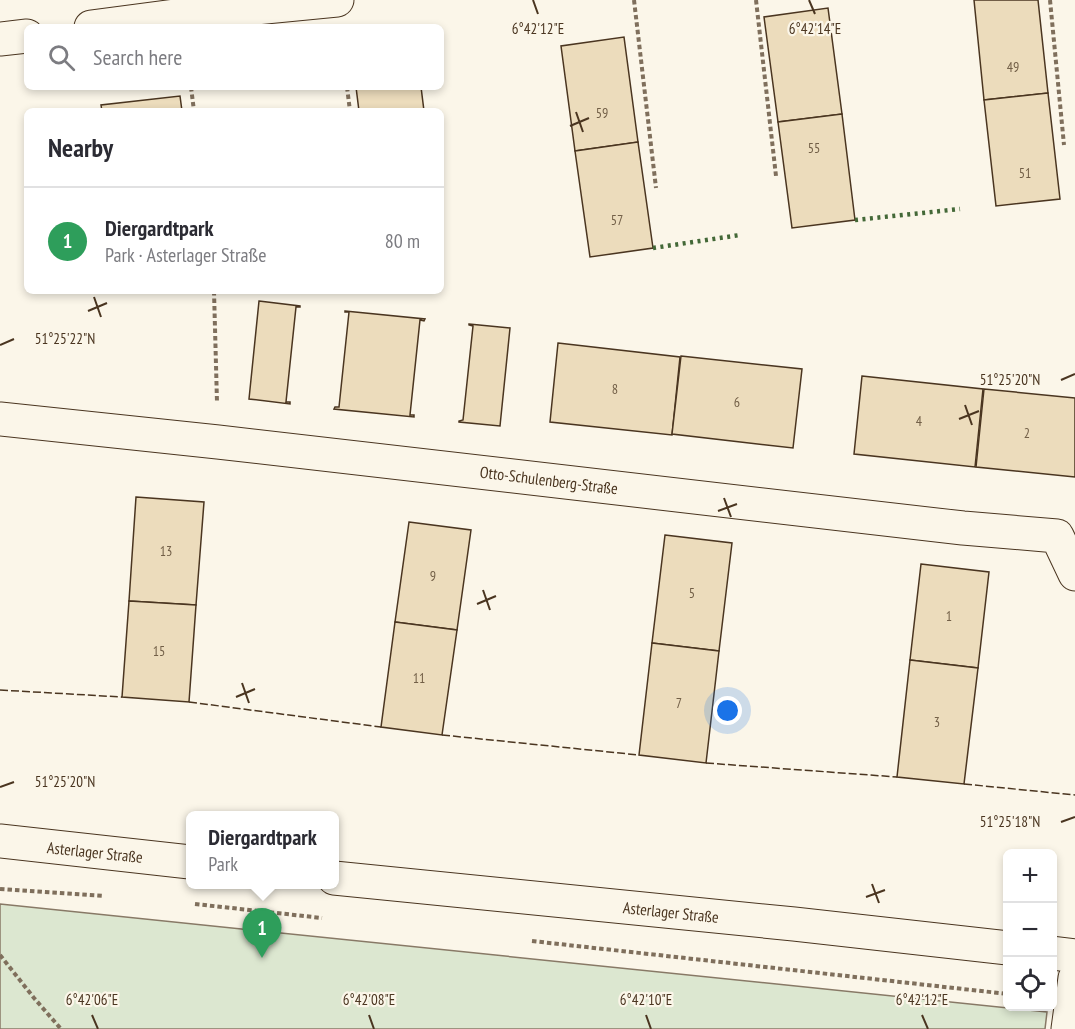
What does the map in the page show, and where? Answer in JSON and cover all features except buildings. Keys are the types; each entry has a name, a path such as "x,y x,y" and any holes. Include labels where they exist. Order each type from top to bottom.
{"street":[{"path":"114,24 337,0"},
{"path":"0,39 24,36"},
{"name":"Otto-Schulenberg-Straße","path":"0,419 963,528 1057,536 1075,574"},
{"name":"Asterlager Straße","path":"0,841 186,862"},
{"name":"Asterlager Straße","path":"339,878 1003,947"},
{"path":"1057,954 1075,956"},
{"path":"1068,1029 1075,978"}],"path":[{"path":"634,0 656,188"},
{"path":"756,0 776,176"},
{"path":"1050,0 1064,145"},
{"path":"191,90 194,108"},
{"path":"347,90 350,108"},
{"path":"214,294 218,442"},
{"path":"0,889 107,896"},
{"path":"190,903 332,919"},
{"path":"522,940 1003,993"},
{"path":"0,955 61,1029"}],"green space":[{"path":"0,904 1003,1007 1003,1011 1047,1012 1045,1029 0,1029"}],"hedge":[{"path":"855,220 960,209"},
{"path":"653,248 740,235"}],"fence":[{"path":"0,690 122,697"},
{"path":"189,702 381,727"},
{"path":"442,735 639,755"},
{"path":"706,763 897,777"},
{"path":"964,784 1075,795"}],"place":[{"name":"Diergardtpark","path":"262,958"}]}
